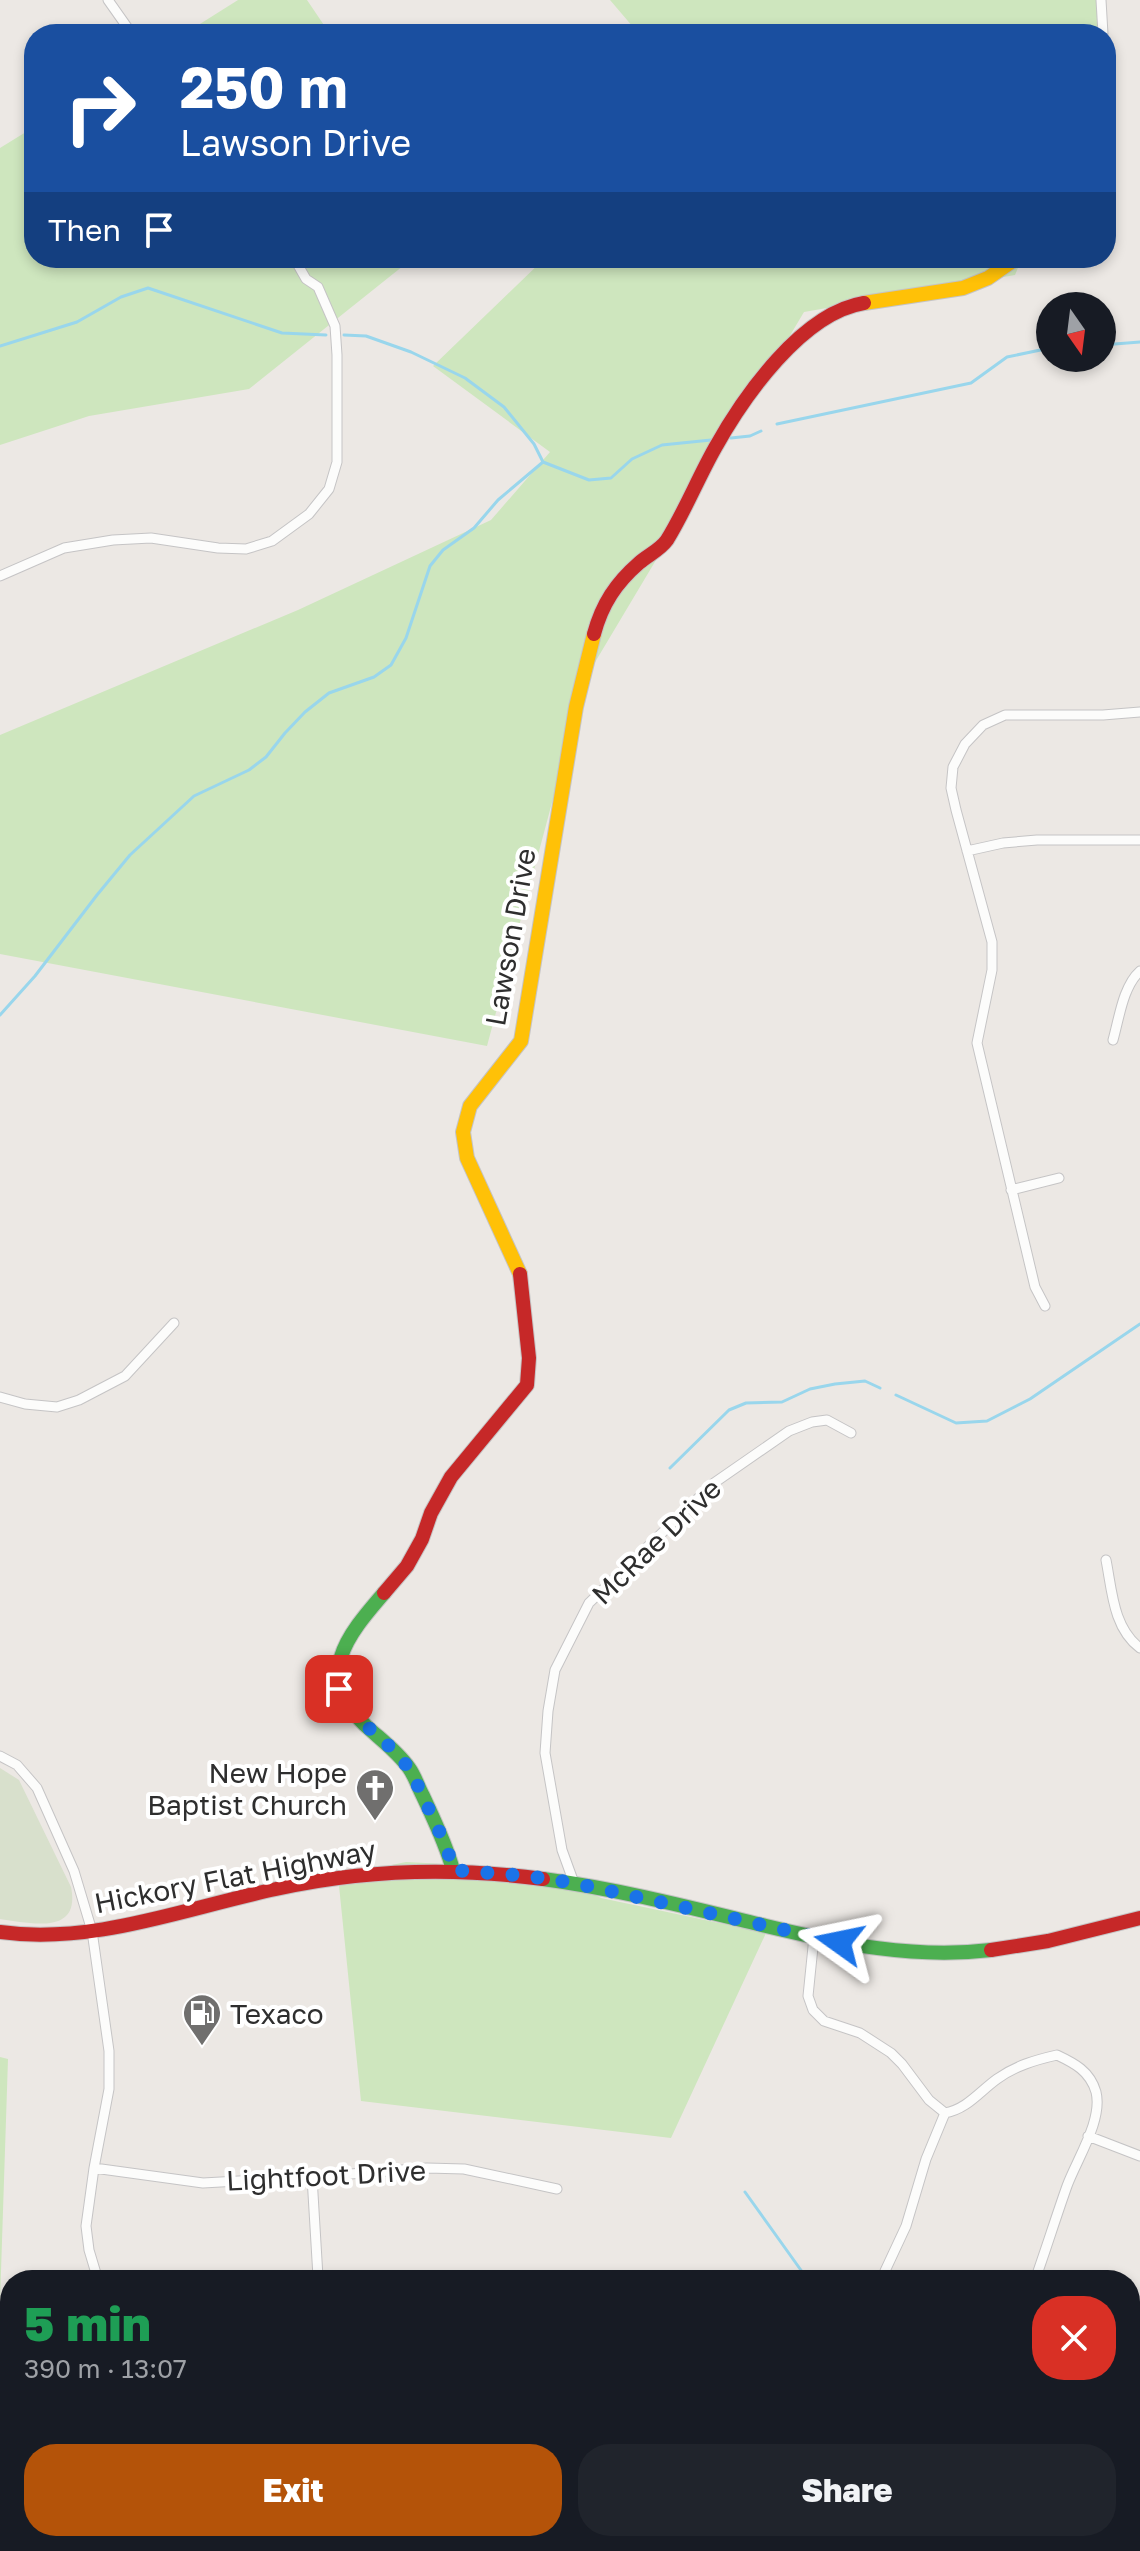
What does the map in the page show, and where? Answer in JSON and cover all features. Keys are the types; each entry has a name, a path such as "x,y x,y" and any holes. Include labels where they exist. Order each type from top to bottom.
{"street":[{"path":"108,0 125,24"},
{"path":"1101,0 1102,24"},
{"path":"0,576 64,548 113,540 151,538 246,549 272,541 309,514 329,489 337,462 337,355 335,326 318,287 306,279 300,268"},
{"name":"Lawson Drive","path":"453,1870 447,1848 410,1769 363,1723 339,1689 338,1667 341,1655 360,1621 407,1566 451,1477 527,1385 529,1358 520,1273 467,1158 463,1132 470,1106 521,1041 576,707 599,615 620,582 665,543 716,446 756,386 797,338 816,324 854,305 963,288 1002,268"},
{"path":"1045,1306 1035,1287 977,1043 992,970 992,942 951,788 953,767 965,744 983,725 1005,715 1140,712"},
{"path":"967,851 1037,840 1140,840"},
{"path":"1113,1040 1127,991 1140,971"},
{"path":"1011,1190 1059,1178"},
{"path":"0,1397 25,1404 57,1407 79,1400 125,1376 174,1323"},
{"name":"McRae Drive","path":"574,1883 562,1850 545,1753 555,1670 589,1603 714,1483 789,1431 827,1420 851,1433"},
{"path":"1106,1560 1119,1622 1127,1636 1140,1648"},
{"path":"0,1756 17,1765 37,1788 74,1871 92,1931 109,2051 109,2089 86,2226 95,2270"},
{"name":"Hickory Flat Highway","path":"0,1932 49,1937 92,1931 264,1891 361,1873 416,1869 528,1876 574,1883 893,1952 954,1954 1062,1939 1140,1918"},
{"path":"814,1937 808,1996 813,2010 824,2021 860,2033 891,2053 929,2100 945,2113 960,2111 1012,2069 1057,2055 1079,2065 1089,2077 1096,2091 1097,2107 1038,2270"},
{"path":"885,2270 906,2226 926,2159 945,2113"},
{"path":"1088,2136 1140,2156"},
{"name":"Lightfoot Drive","path":"94,2168 203,2183 427,2168 464,2169 557,2189"},
{"path":"312,2177 318,2270"}],"green space":[{"path":"238,0 307,0 323,24 200,24"},
{"path":"610,0 1098,0 1097,24 630,24"},
{"path":"24,133 24,268 400,268 249,389 89,416 0,445 0,148"},
{"path":"535,268 1018,268 1015,275 804,312 585,679 487,1046 0,954 0,735 298,610 491,520 550,452 433,366"},
{"path":"0,1768 19,1780 71,1887 72,1903 61,1920 38,1924 0,1919"},
{"path":"406,1862 464,1865 574,1883 601,1898 766,1933 671,2138 361,2101 338,1876"},
{"path":"0,2057 8,2059 0,2270"}],"waterway":[{"path":"0,346 77,322 121,297 148,288 282,333 326,335"},
{"path":"344,335 366,336 411,352 465,378 504,407 534,444 543,462 589,480 611,478 632,459 662,445 711,440"},
{"path":"1116,344 1140,342"},
{"path":"777,424 971,383 1007,357 1036,351"},
{"path":"731,438 761,431"},
{"path":"0,1015 35,976 130,855 194,796 249,770 266,757 305,712 329,693 374,677 391,665 406,638 430,566 443,550 474,528 498,500 543,462"},
{"path":"896,1395 956,1423 987,1421 1030,1399 1140,1324"},
{"path":"670,1468 729,1410 746,1403 782,1402 810,1389 835,1384 865,1381 880,1388"},
{"path":"745,2192 801,2270"}],"traffic: fast":[{"path":"384,1593 348,1641 341,1657 341,1689 350,1707 365,1725 411,1771 440,1832 453,1870"},
{"path":"543,1879 627,1894 850,1944 934,1953 991,1950"}],"traffic: slow":[{"path":"864,303 963,288 1002,268"},
{"path":"520,1274 467,1158 463,1132 470,1106 521,1041 576,707 594,634"}],"traffic: jam":[{"path":"594,634 601,613 617,586 667,540 715,448 759,382 797,340 819,323 841,310 864,303"},
{"path":"384,1593 407,1566 451,1477 527,1385 529,1358 520,1274"},
{"path":"0,1932 35,1935 105,1929 276,1889 343,1877 442,1872 543,1879"},
{"path":"991,1950 1048,1941 1140,1918"}],"place":[{"name":"New Hope Baptist Church","path":"375,1822"},
{"name":"Texaco","path":"202,2047"}],"route":[{"path":"339,1689 363,1723 410,1769 447,1848 453,1870 574,1883 839,1942"}]}
